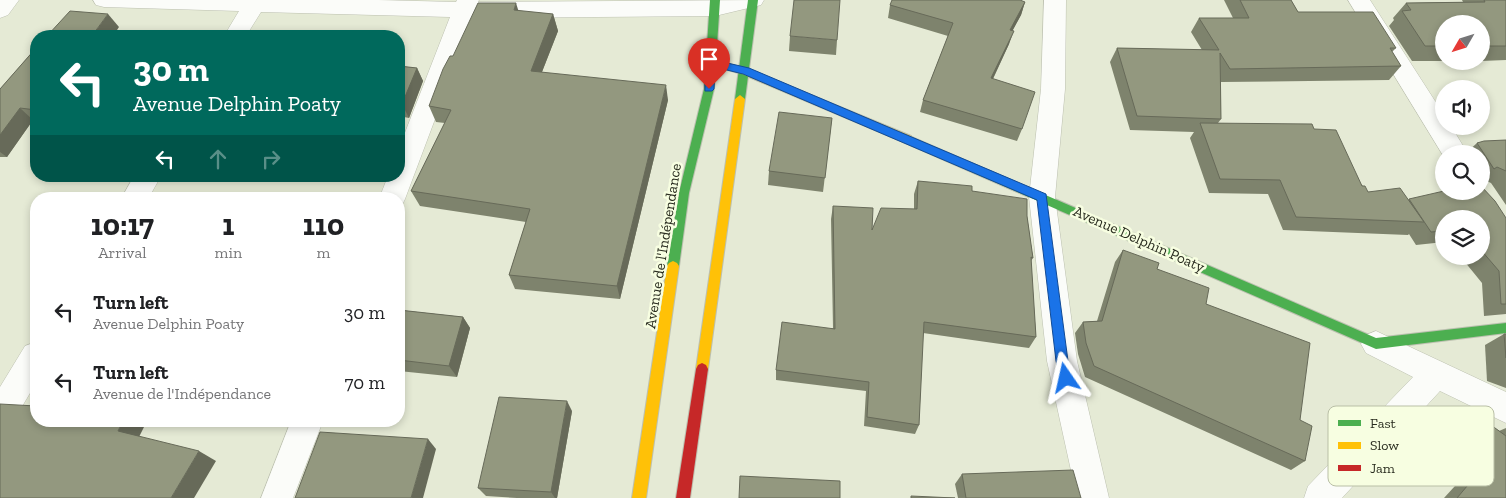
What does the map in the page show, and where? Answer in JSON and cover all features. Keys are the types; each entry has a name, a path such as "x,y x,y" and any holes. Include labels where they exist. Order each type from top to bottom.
{"street":[{"path":"0,10 8,0"},
{"path":"104,0 466,5 715,4 753,0 745,71 728,176 704,362 683,498"},
{"path":"1055,0 1053,89 1042,197 1062,361 1093,498"},
{"path":"1359,0 1449,145"},
{"path":"239,30 256,2"},
{"name":"Avenue de l'Indépendance","path":"639,498 684,193 709,89 715,4"},
{"path":"405,165 466,5"},
{"name":"Avenue Delphin Poaty","path":"710,62 745,71 1042,197 1376,344 1506,408"},
{"path":"1376,344 1506,328"},
{"path":"0,415 30,366"},
{"path":"1406,406 1436,374"},
{"path":"277,498 305,427"},
{"path":"1320,498 1331,486"}],"building":[{"path":"794,0 840,0 837,40 790,36"},
{"path":"892,0 1020,0 1025,2 1010,30 1014,31 991,78 1035,92 1022,129 923,100 953,23 890,5"},
{"path":"1240,0 1291,0 1298,12 1373,12 1396,48 1390,48 1401,66 1230,69 1220,53 1221,119 1137,116 1117,48 1219,50 1199,18 1249,18"},
{"path":"1484,0 1506,0 1506,46 1490,46 1490,15 1435,15 1435,46 1425,46 1402,11 1411,10 1406,3 1485,2"},
{"path":"478,3 516,3 514,10 553,14 531,71 666,85 617,286 509,275 530,209 411,191 451,110 429,106 443,69 450,56 453,56"},
{"path":"70,11 108,14 96,30 53,30"},
{"path":"30,55 30,109 20,108 0,135 0,89"},
{"path":"405,67 417,68 405,97"},
{"path":"779,112 832,118 825,178 769,171"},
{"path":"1200,123 1312,124 1314,129 1336,130 1362,186 1365,186 1368,192 1400,188 1424,222 1296,217 1280,180 1220,179"},
{"path":"1506,140 1506,171 1497,167 1494,169 1490,163 1490,145 1478,145 1477,143"},
{"path":"918,181 972,186 972,191 1027,199 1027,216 1033,258 1031,257 1036,337 924,322 919,425 867,417 869,382 776,370 782,322 835,329 833,206 873,208 872,230 881,208 917,209"},
{"path":"1435,193 1435,200 1490,200 1490,196 1495,201 1506,218 1506,304 1501,304 1499,271 1490,260 1490,210 1435,210 1435,232 1431,232 1409,199"},
{"path":"1123,250 1159,263 1157,269 1209,288 1206,304 1310,343 1300,420 1312,426 1305,461 1094,366 1086,343 1083,322 1102,321"},
{"path":"405,311 463,317 449,366 405,361"},
{"path":"1504,334 1506,334 1506,358"},
{"path":"499,397 567,401 551,492 478,488"},
{"path":"0,404 30,406 30,427 120,427 118,431 199,451 171,498 0,498"},
{"path":"1494,427 1506,436 1506,498 1457,498 1467,486 1494,486"},
{"path":"320,432 428,439 411,498 295,498"},
{"path":"1073,470 1081,498 966,498 962,474"},
{"path":"740,476 840,481 840,498 739,498"},
{"path":"911,496 955,498 911,498"}],"traffic: fast":[{"path":"673,266 684,193 709,89 715,0"},
{"path":"740,99 753,0"},
{"path":"907,139 1376,344 1506,328"}],"traffic: slow":[{"path":"710,62 745,71 907,139"},
{"path":"702,369 740,99"},
{"path":"639,498 673,266"}],"traffic: jam":[{"path":"683,498 702,369"}],"route":[{"path":"709,89 710,62 745,71 1042,197 1062,361 1066,378"}]}
